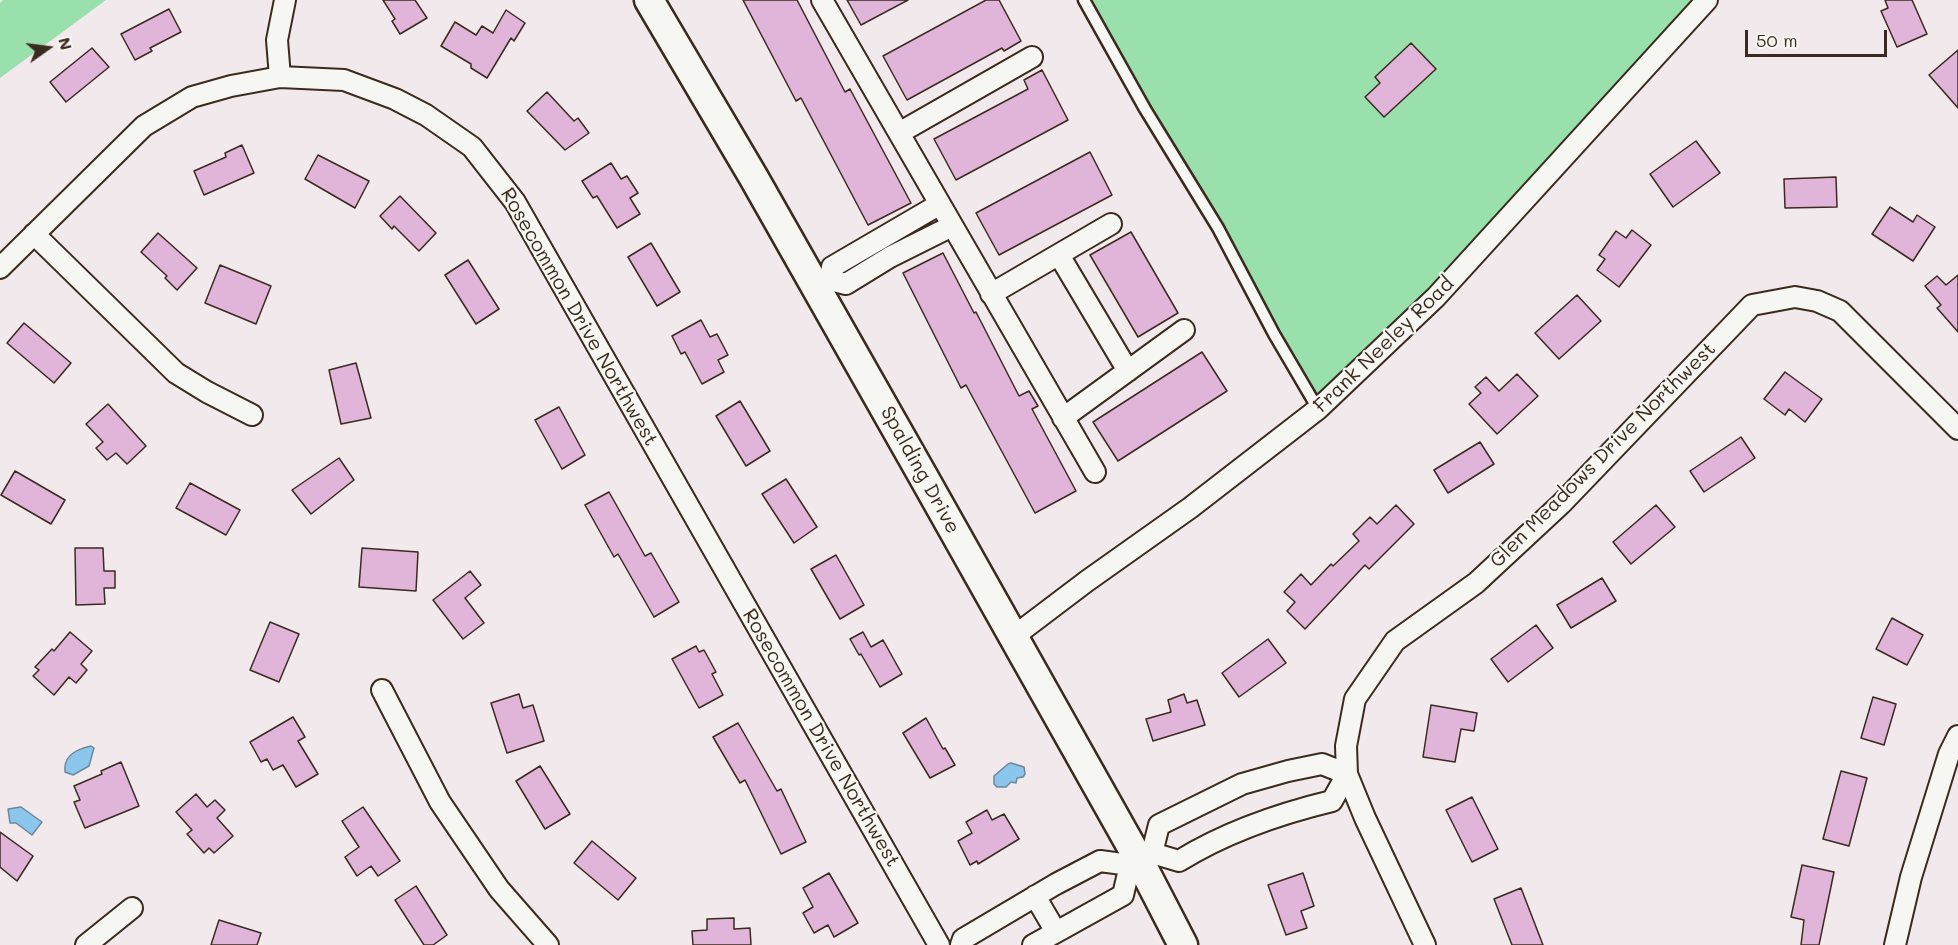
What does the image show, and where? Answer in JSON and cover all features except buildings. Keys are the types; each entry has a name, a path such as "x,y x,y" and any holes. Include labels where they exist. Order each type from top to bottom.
{"main road":[{"name":"Spalding Drive","path":"649,0 824,285 1013,637 1140,860 1183,945"}],"street":[{"path":"280,77 277,40 285,0"},
{"path":"822,0 1095,472"},
{"name":"Frank Neeley Road","path":"1013,637 1190,508 1318,409 1436,297 1707,0"},
{"path":"898,133 1032,57"},
{"name":"Rosecommon Drive Northwest","path":"0,268 144,126 192,97 231,86 280,77 344,80 395,99 426,115 472,147 515,202 939,945"},
{"path":"940,204 832,267 824,285 846,284 890,257 952,226"},
{"path":"991,294 1111,224"},
{"path":"34,234 176,372 207,392 252,415"},
{"path":"1059,255 1128,370"},
{"name":"Glen Meadows Drive Northwest","path":"1425,945 1365,818 1347,774 1346,746 1355,699 1395,641 1476,583 1561,504 1752,305 1795,297 1817,301 1840,311 1958,429"},
{"path":"1063,418 1184,330"},
{"path":"382,690 440,802 499,889 548,945"},
{"path":"1895,945 1911,877 1949,754 1958,736"},
{"path":"962,945 963,939 1100,861 1140,860 1179,861 1202,846 1259,822 1332,801 1347,774 1322,764 1288,771 1242,784 1159,825 1140,860 1123,895 1033,945"},
{"path":"1035,896 1056,932"},
{"path":"86,945 132,908"}],"lane":[{"path":"1084,0 1145,109 1218,228 1274,334 1318,409"}],"green space":[{"path":"3,0 106,0 0,78 0,3"},
{"path":"1084,0 1709,0 1318,409"}],"water":[{"path":"91,746 94,748 89,766 73,775 65,772 66,761 72,754"},
{"path":"1011,763 1024,767 1025,774 1017,778 1016,783 1011,782 1006,787 997,787 994,784 994,776"},
{"path":"21,807 42,822 32,835 16,823 10,823 8,809"}]}
